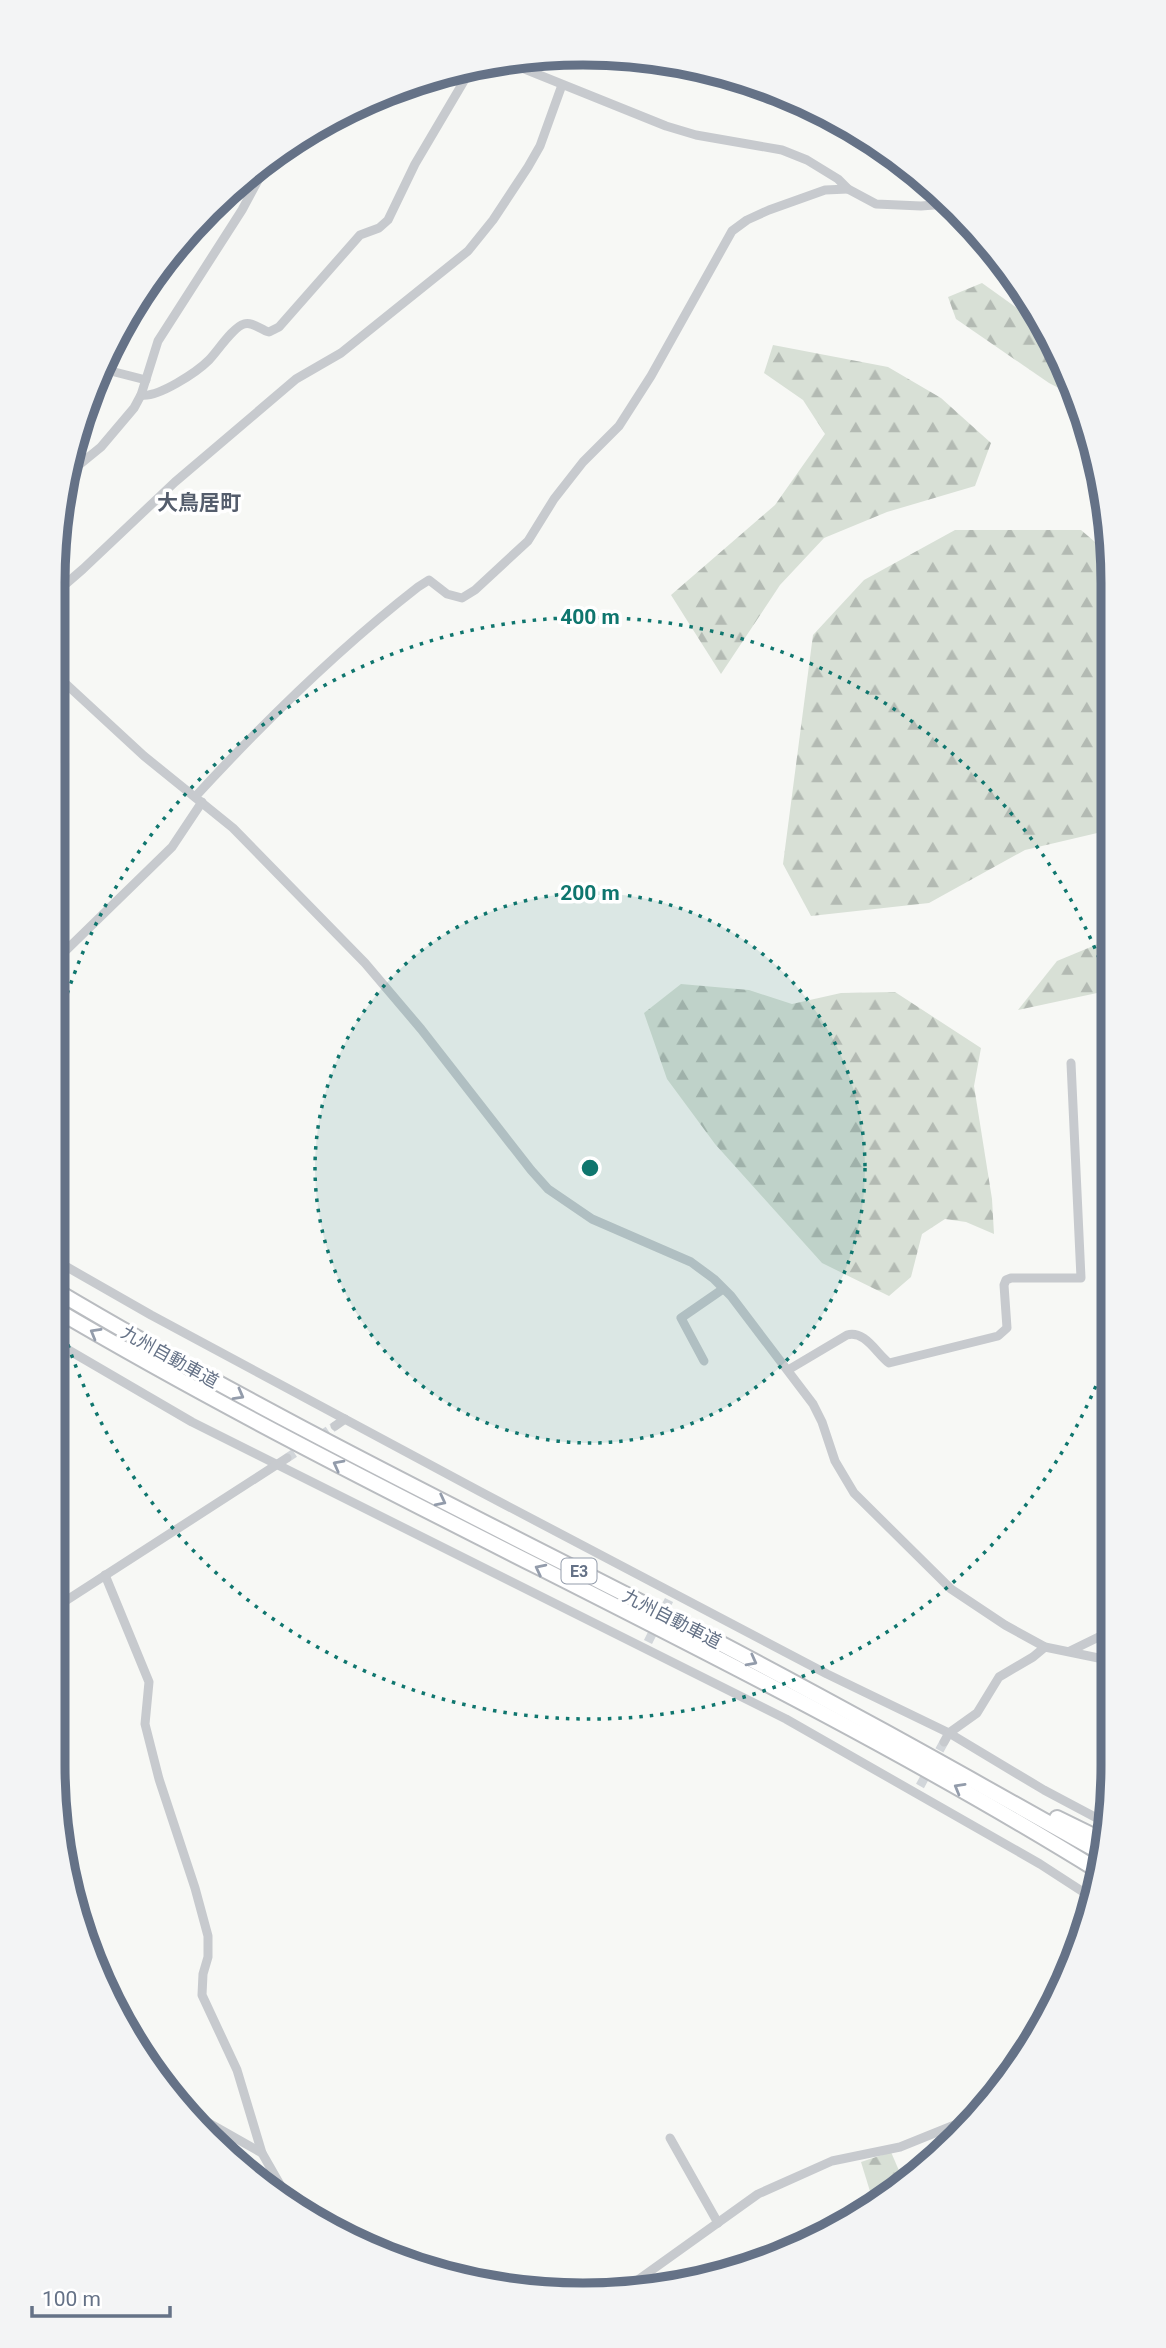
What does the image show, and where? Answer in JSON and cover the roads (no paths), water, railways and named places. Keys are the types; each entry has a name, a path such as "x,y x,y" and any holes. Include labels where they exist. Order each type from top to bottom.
{"highway":[{"name":"九州自動車道","path":"65,1297 312,1435 662,1613 894,1735 1094,1849"},
{"name":"九州自動車道","path":"65,1315 266,1428 797,1700 981,1801 1091,1866"},
{"path":"894,1735 1096,1837"},
{"path":"981,1801 1089,1875"}],"street":[{"path":"522,68 666,127 782,150 807,160 838,179 848,190 876,204 937,205"},
{"path":"141,396 168,387 196,372 239,326 251,323 269,332 279,327 360,235 384,225 402,195 415,164 465,79"},
{"path":"65,584 175,482 296,379 341,353 468,251 493,220 534,156 562,85"},
{"path":"79,465 116,431 141,396 158,341 242,210 258,179"},
{"path":"65,950 172,847 198,800 283,705 418,587 429,580 447,594 462,598 475,590 528,541 583,462 619,426 651,376 732,231 747,220 825,190 848,190"},
{"path":"110,371 146,380"},
{"path":"65,684 144,756 233,828 365,963 548,1189 592,1219 691,1262 723,1289 813,1404 835,1461 854,1493 951,1588 1005,1625 1045,1647 1101,1658"},
{"path":"788,1370 847,1335 855,1333 862,1336 889,1363 998,1336 1007,1328 1004,1285 1006,1280 1081,1278 1071,1063"},
{"path":"65,1266 671,1596 838,1679 1098,1819"},
{"path":"704,1360 681,1318 723,1289"},
{"path":"65,1349 192,1422 282,1461 423,1539 647,1646 786,1719 919,1791 1085,1893"},
{"path":"65,1355 69,1352"},
{"path":"335,1426 345,1419"},
{"path":"65,1601 282,1461"},
{"path":"106,1575 149,1682 145,1724 159,1779 208,1936 208,1958 203,1974 202,1995 237,2070 262,2153 280,2185"},
{"path":"1070,1651 1101,1636"},
{"path":"947,1738 977,1713 999,1677 1045,1647"},
{"path":"209,2123 262,2153"},
{"path":"638,2280 758,2194 832,2161 900,2147 955,2125"},
{"path":"670,2138 718,2222"}],"tunnel":[{"path":"287,1458 335,1426"},
{"path":"648,1642 669,1600"},
{"path":"920,1786 944,1742"}],"district":[{"name":"大鳥居町","path":"199,503"}]}
